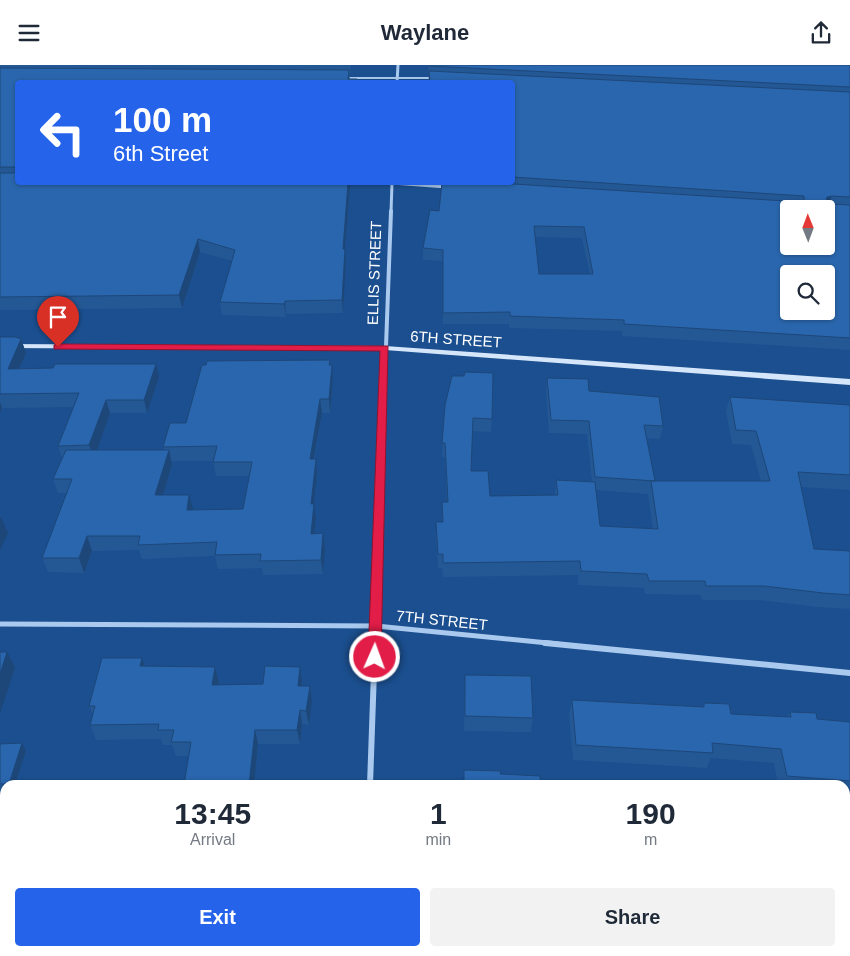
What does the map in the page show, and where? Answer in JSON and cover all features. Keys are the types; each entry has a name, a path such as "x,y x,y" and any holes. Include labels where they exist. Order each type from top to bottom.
{"main road":[{"name":"6TH STREET","path":"0,347 385,348 850,382"}],"street":[{"path":"397,80 398,65"},
{"path":"336,78 447,79"},
{"name":"ELLIS STREET","path":"370,780 392,185"},
{"path":"424,185 455,187"},
{"name":"7TH STREET","path":"0,624 376,626 850,673"}],"building":[{"path":"850,65 850,87 429,66"},
{"path":"0,68 349,70 348,79 357,80 15,80 15,168 0,167"},
{"path":"429,71 850,92 850,197 832,196 827,197 826,200 804,200 804,196 515,177 515,80 430,80"},
{"path":"15,172 15,185 348,185 343,249 345,249 342,300 285,301 284,304 220,302 235,250 198,239 179,295 0,297 0,173"},
{"path":"515,184 780,201 780,255 835,255 835,204 850,205 850,338 624,324 624,320 510,316 510,312 443,313 443,250 423,248 430,210 439,211 442,185","holes":["534,226 584,227 593,274 539,274"]},
{"path":"0,337 21,339 8,369 53,368 55,364 156,364 144,400 106,400 89,445 58,446 79,393 0,394"},
{"path":"330,360 329,365 332,365 329,399 320,399 310,459 316,459 311,504 314,504 311,534 323,533 321,560 260,561 261,554 215,555 217,542 138,545 140,536 87,536 79,558 42,558 72,479 53,479 66,450 169,450 155,495 189,495 187,510 243,509 252,462 213,462 217,446 163,447 170,423 186,423 202,365 206,365 207,361"},
{"path":"465,372 493,373 492,419 473,418 471,471 488,471 490,496 558,495 556,480 595,482 600,526 658,529 651,481 770,481 756,431 736,430 730,397 850,405 850,475 798,472 814,549 850,551 850,595 764,586 706,586 705,581 649,581 647,574 581,571 580,561 443,563 443,554 438,554 436,522 443,522 442,502 448,502 445,443 442,443 445,405 452,376 464,376"},
{"path":"547,378 588,379 589,391 659,397 663,426 644,425 655,481 595,477 589,421 551,420"},
{"path":"0,652 7,652 0,674"},
{"path":"102,658 142,658 140,666 215,667 212,685 263,684 265,666 300,667 298,686 310,686 306,711 300,710 297,730 255,730 250,780 185,780 191,742 171,742 174,730 158,730 159,724 90,725 95,706 89,706"},
{"path":"465,675 531,676 533,718 465,716"},
{"path":"572,700 704,707 704,703 729,704 731,714 791,717 790,712 816,713 817,719 850,722 850,780 787,776 781,749 712,743 713,753 576,745"},
{"path":"22,743 10,780 0,780 0,744"},
{"path":"464,770 501,771 500,774 540,776 540,780 464,780"}],"route":[{"path":"58,347 385,348 375,657"}]}
